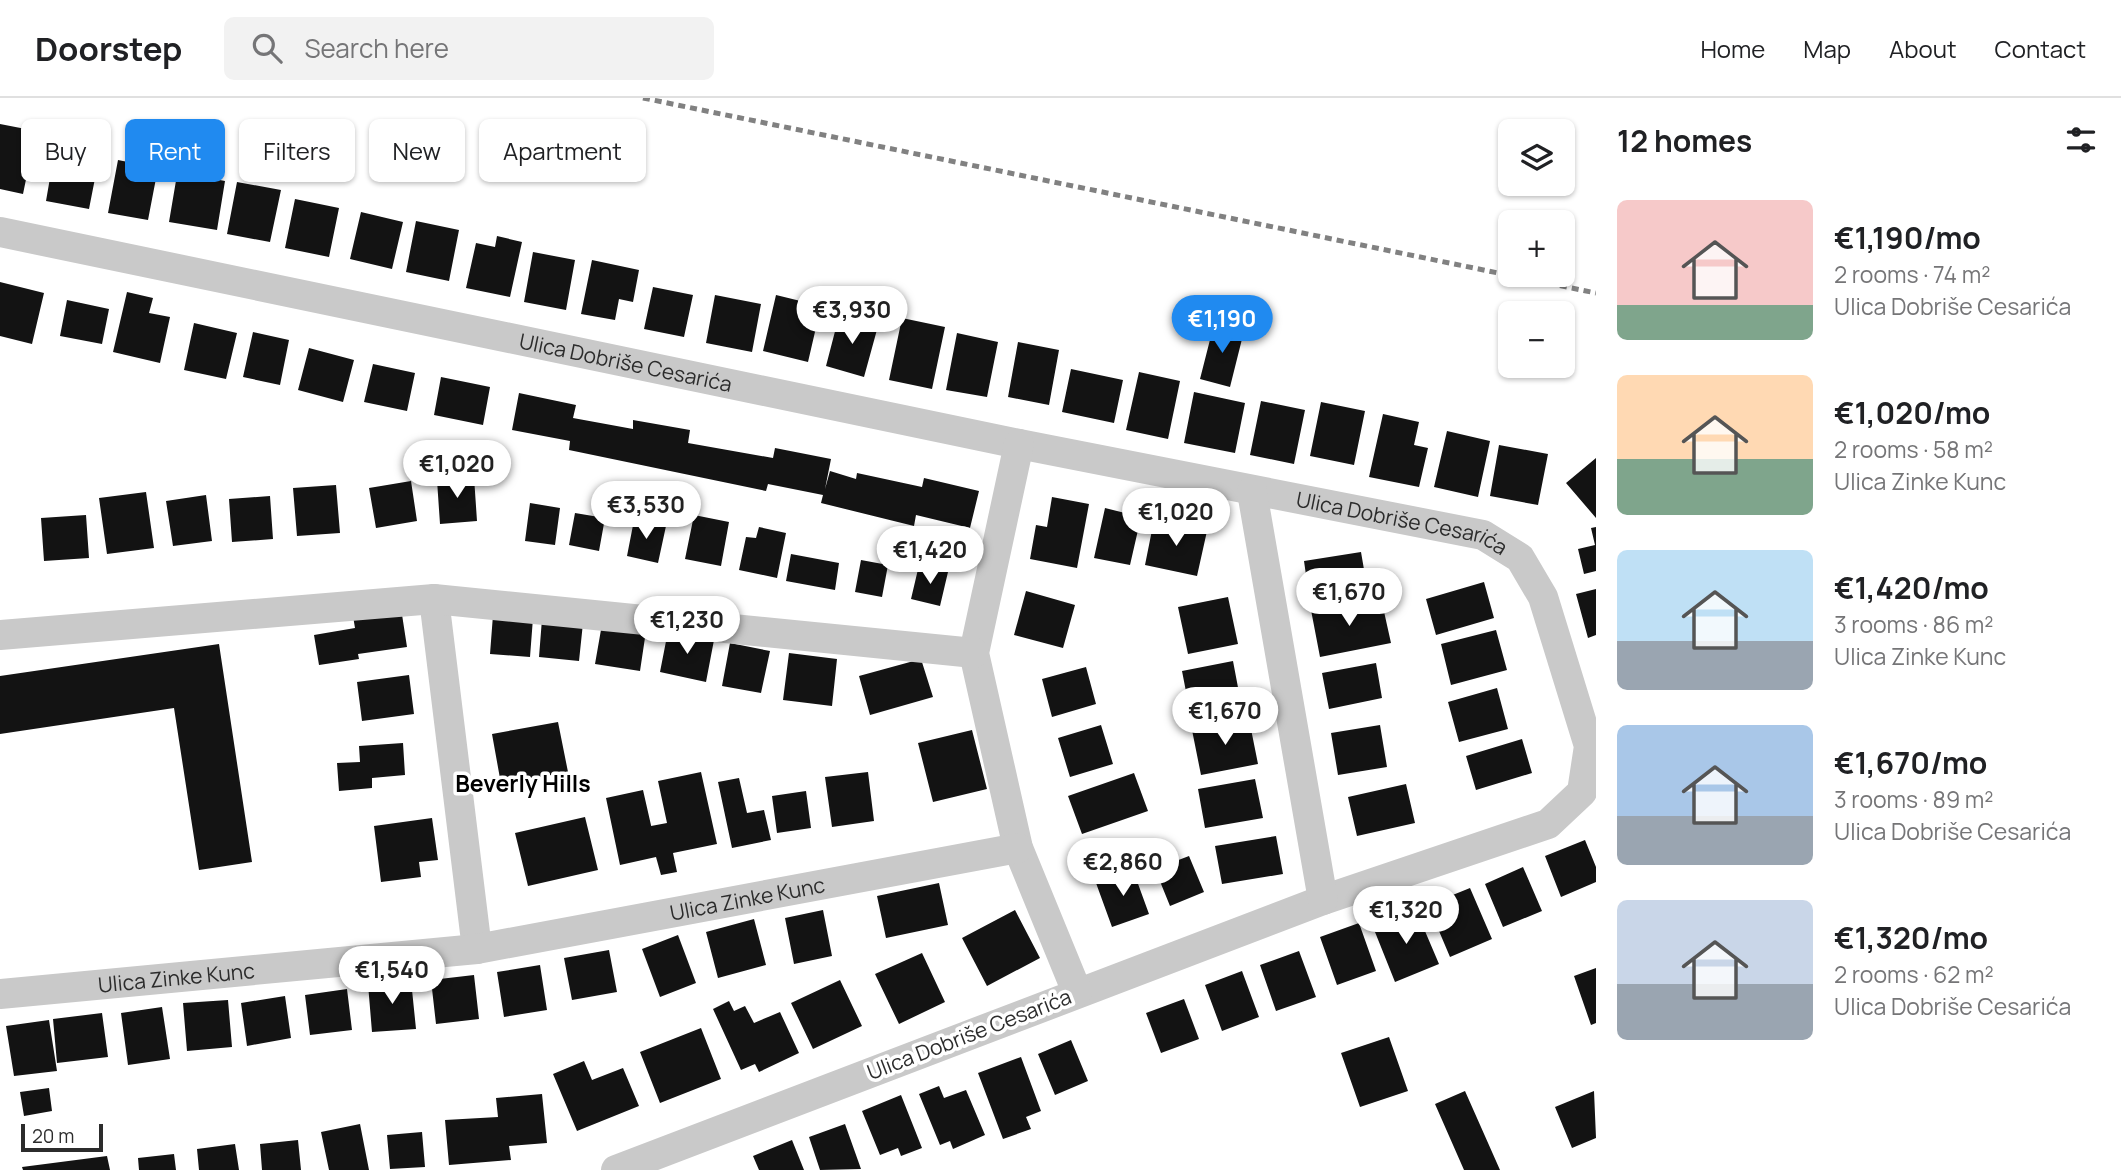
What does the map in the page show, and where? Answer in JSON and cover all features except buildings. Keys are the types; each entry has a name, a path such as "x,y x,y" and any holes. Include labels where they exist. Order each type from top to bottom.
{"street":[{"name":"Ulica Dobriše Cesarića","path":"0,232 1252,492 1482,535 1520,558 1543,597 1589,746 1581,792 1548,824 1323,900 616,1170"},
{"path":"1020,444 974,653 1017,848 1077,992"},
{"path":"1252,492 1323,900"},
{"path":"0,635 434,598 974,653"},
{"path":"434,598 477,949"},
{"name":"Ulica Zinke Kunc","path":"0,994 477,949 1017,848"}],"railway":[{"path":"643,98 1596,293"}],"district":[{"name":"Beverly Hills","path":"523,783"}]}
